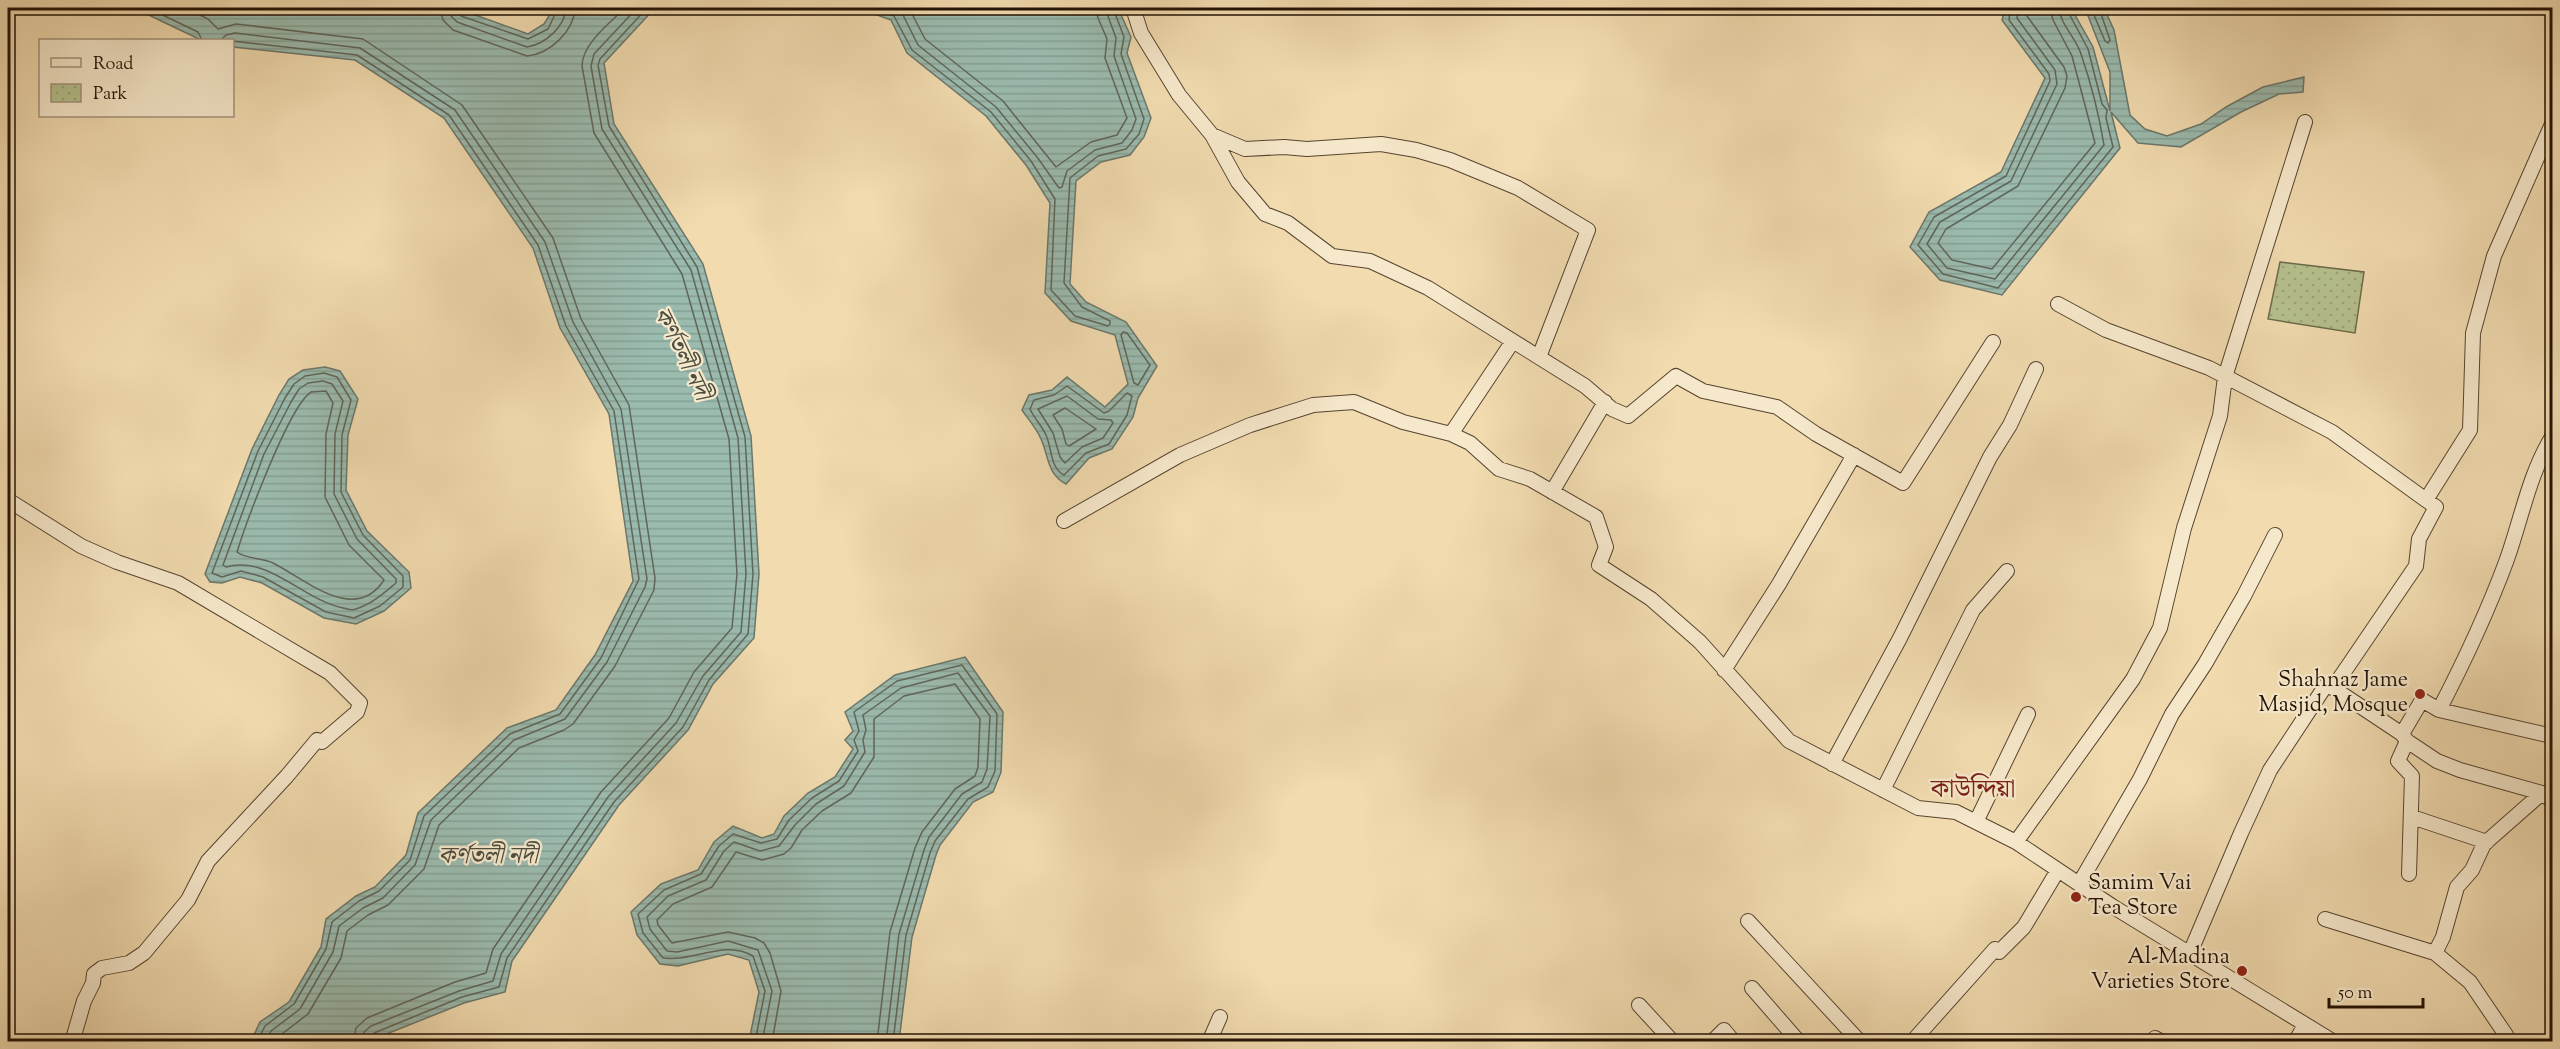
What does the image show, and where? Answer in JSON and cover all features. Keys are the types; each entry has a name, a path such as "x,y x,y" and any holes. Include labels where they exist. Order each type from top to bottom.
{"street":[{"path":"1133,8 1141,33 1179,95 1212,135 1239,182 1265,214 1287,223 1332,256 1370,261 1428,288 1585,386 1628,416 1676,376 1703,391 1778,407 1903,483 1993,342"},
{"path":"2016,842 2133,679 2160,628 2184,528 2220,416 2225,377 2304,122"},
{"path":"2426,500 2470,430 2474,333 2491,267 2553,124"},
{"path":"1212,135 1245,149 1284,147 1307,149 1381,144 1416,150 1450,159 1518,188 1588,230 1539,357"},
{"path":"2058,304 2106,330 2210,368 2332,432 2436,507 2419,539 2416,566 2333,688"},
{"path":"1451,434 1513,342"},
{"path":"1832,764 1900,638 1990,457 2010,425 2036,369"},
{"path":"1064,521 1180,455 1250,425 1313,405 1354,402 1403,422 1451,434 1470,443 1498,469 1530,479 1596,517 1606,547 1599,565 1651,599 1700,642 1789,741 1918,808 1956,812 2016,842 2079,884 2334,1041"},
{"path":"1552,492 1605,402"},
{"path":"2439,710 2484,618 2520,520 2539,458 2553,437"},
{"path":"1724,670 1779,584 1854,455"},
{"path":"8,500 81,546 117,562 178,583 330,673 360,703 357,712 322,742 316,740 287,776 208,861 188,900 144,953 129,963 102,968 94,974 93,983 76,1024 73,1039 75,1041"},
{"path":"2079,884 2140,778 2172,714 2205,664 2238,606 2275,535"},
{"path":"1883,790 1973,610 2007,571"},
{"path":"2190,953 2270,770 2326,685 2438,761 2547,797"},
{"path":"2409,874 2412,776 2398,761 2404,738 2422,700 2439,710 2553,736"},
{"path":"1976,822 2028,714"},
{"path":"2435,953 2443,937 2457,887 2472,870 2487,842 2547,797"},
{"path":"2412,817 2487,842"},
{"path":"1912,1041 1995,950 1999,952 2024,927 2058,870"},
{"path":"2325,919 2435,953 2470,982 2505,1035 2506,1041"},
{"path":"1748,921 1860,1041"},
{"path":"1752,987 1799,1041"},
{"path":"1639,1005 1673,1041"},
{"path":"1209,1041 1220,1017"},
{"path":"2295,1041 2305,1025"},
{"path":"1712,1041 1724,1030 1734,1041"},
{"path":"2153,1041 2155,1038 2162,1041"}],"green space":[{"path":"2280,262 2364,272 2355,333 2268,319"}],"water":[{"name":"কর্ণতলী নদী","path":"134,8 456,8 528,34 544,24 554,8 655,8 604,63 614,124 703,264 751,436 759,574 754,638 713,684 688,730 619,805 512,961 505,992 464,1003 369,1041 251,1041 260,1022 289,1002 321,947 326,919 356,896 375,887 406,855 418,813 507,728 556,710 595,655 633,581 609,414 560,328 533,248 444,118 355,60 234,47 234,39 199,39"},
{"path":"858,8 1118,8 1131,37 1127,53 1151,118 1144,137 1130,155 1101,162 1076,181 1070,284 1086,302 1126,322 1157,366 1138,398 1133,417 1112,449 1089,458 1066,484 1052,470 1039,435 1022,410 1029,395 1052,390 1067,377 1105,407 1128,384 1115,335 1071,321 1045,293 1050,203 1026,165 986,116 907,53 891,20"},
{"path":"2005,8 2071,8 2093,47 2110,111 2110,72 2085,8 2104,8 2114,30 2130,115 2145,129 2167,136 2201,124 2263,87 2304,77 2303,92 2279,94 2241,112 2181,147 2138,143 2111,112 2120,148 2002,295 1940,280 1910,247 1929,212 2001,172 2045,78 2002,20"},
{"path":"325,367 340,371 358,399 348,435 346,490 367,531 409,572 411,588 384,611 356,624 324,618 262,583 240,577 222,583 210,582 205,574 252,449 279,395 289,379 303,370"},
{"path":"965,657 1003,712 1001,772 993,792 973,802 940,845 936,855 912,937 899,1041 749,1041 759,992 749,960 728,954 678,966 660,964 637,935 631,912 661,884 698,870 714,842 733,826 762,838 774,834 784,816 808,793 835,777 853,749 845,740 853,731 845,712 895,675"}],"place":[{"name":"Shahnaz Jame Masjid, Mosque","path":"2420,694"},
{"name":"Samim Vai Tea Store","path":"2076,897"},
{"name":"Al-Madina Varieties Store","path":"2242,971"}],"district":[{"name":"কাউন্দিয়া","path":"1973,790"}]}
